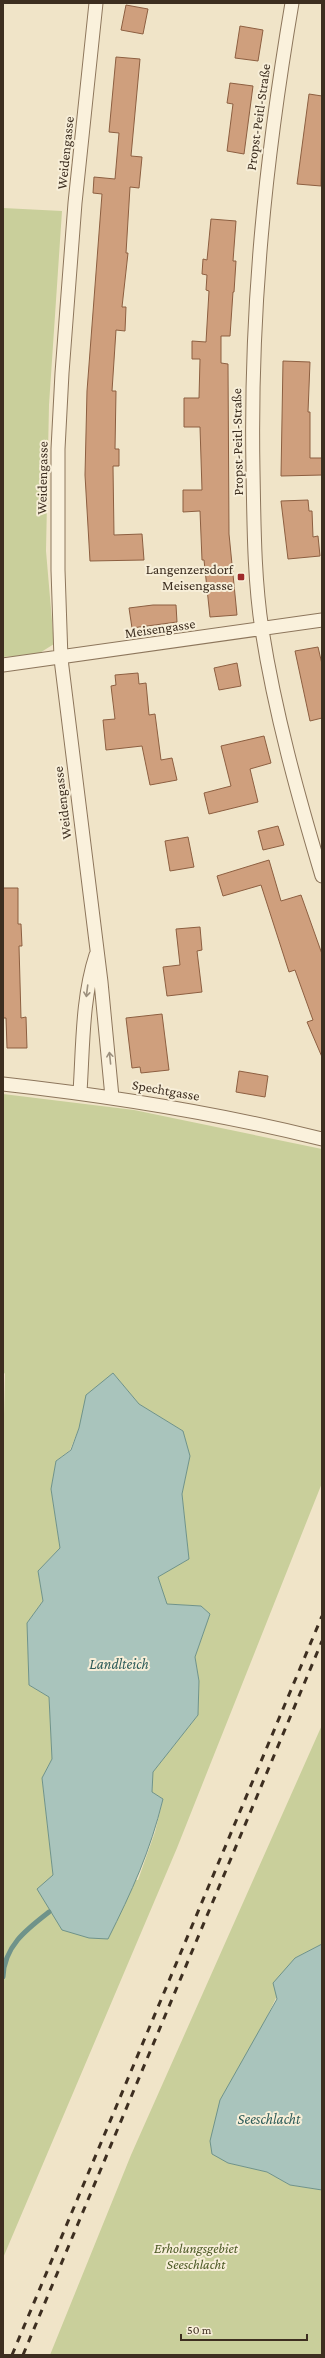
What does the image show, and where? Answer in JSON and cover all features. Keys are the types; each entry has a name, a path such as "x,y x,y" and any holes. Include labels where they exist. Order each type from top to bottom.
{"street":[{"name":"Weidengasse","path":"96,3 75,203 61,380 58,570 61,659 110,1063 112,1097"},
{"name":"Propst-Peitl-Straße","path":"292,3 262,204 253,334 254,501 257,577 262,629 272,685 322,876"},
{"name":"Meisengasse","path":"3,666 61,659 322,620"},
{"name":"Weidengasse","path":"80,1092 89,975 96,953"},
{"name":"Spechtgasse","path":"3,1084 80,1092 235,1118 322,1139"}],"green space":[{"path":"3,208 62,211 49,405 46,551 54,644 38,654 3,657"},
{"path":"3,1094 134,1110 322,1149 322,1483 177,1848 3,2258 3,1456 5,1374 3,1371","holes":["113,1373 139,1404 183,1431 190,1456 182,1494 189,1559 157,1577 167,1604 201,1606 210,1614 195,1657 199,1681 198,1715 153,1772 152,1792 163,1799 155,1832 138,1880 53,1875 42,1778 52,1759 49,1697 29,1685 27,1623 43,1601 38,1571 60,1548 51,1489 56,1461 70,1450 79,1428"]},
{"name":"Erholungsgebiet Seeschlacht","path":"322,1725 322,1944 295,1958 256,2040 220,2100 228,2163 267,2172 290,2185 322,2190 322,2355 50,2355 131,2155"}],"water":[{"name":"Landlteich","path":"113,1373 139,1404 183,1431 190,1456 182,1494 189,1559 158,1577 167,1604 201,1606 210,1614 195,1657 199,1681 198,1715 153,1772 152,1792 163,1799 158,1818 140,1871 108,1939 89,1938 62,1930 37,1889 53,1875 42,1778 52,1759 49,1697 29,1685 27,1623 43,1601 38,1571 60,1548 51,1489 56,1461 71,1450 79,1428 86,1395"},
{"name":"Seeschlacht","path":"322,1944 322,2190 290,2185 267,2172 228,2163 212,2154 210,2141 220,2100 277,1999 273,1983 295,1958"}],"building":[{"path":"126,5 148,9 143,34 121,30"},
{"path":"240,26 263,30 258,61 235,58"},
{"path":"116,57 140,59 131,156 142,157 139,188 130,187 126,253 128,253 122,307 126,307 125,331 116,330 112,391 116,391 115,449 119,449 119,466 113,466 114,535 142,534 144,560 90,561 85,475 87,391 102,194 93,193 94,177 115,179 119,133 109,132"},
{"path":"230,83 253,86 244,154 227,151 233,104 227,103"},
{"path":"309,94 322,96 321,186 297,184"},
{"path":"211,219 236,221 233,261 236,261 230,336 221,336 221,363 228,364 229,534 237,615 210,617 204,560 202,560 200,511 183,512 183,490 202,490 200,427 184,427 184,398 199,398 200,359 192,359 192,341 206,342 209,291 206,290 207,275 202,274 203,259 207,260"},
{"path":"283,361 310,362 308,412 310,412 310,458 322,458 322,475 281,476"},
{"path":"308,500 309,511 312,511 313,537 318,536 320,556 288,559 281,501"},
{"path":"153,605 176,605 177,622 132,628 129,608"},
{"path":"318,647 322,664 322,718 310,721 295,651"},
{"path":"237,663 241,686 219,690 214,668"},
{"path":"138,673 139,684 146,683 149,715 155,714 161,760 172,758 177,780 150,785 142,746 106,750 103,720 115,719 111,686 116,685 115,675"},
{"path":"264,736 271,763 250,769 258,802 209,814 204,793 231,786 221,746"},
{"path":"278,826 284,845 263,850 258,831"},
{"path":"188,837 194,867 170,871 165,841"},
{"path":"269,860 281,901 301,895 322,954 322,1057 307,1022 313,1020 295,970 289,972 261,885 223,896 217,876"},
{"path":"3,888 18,888 18,924 21,924 22,946 19,946 21,1018 26,1017 27,1048 7,1048 6,1018 3,1018"},
{"path":"200,927 202,950 197,951 202,992 167,996 163,967 180,965 176,929"},
{"path":"162,1014 169,1070 141,1073 140,1067 132,1068 126,1018"},
{"path":"239,1071 268,1076 265,1097 236,1092"}],"waterway":[{"path":"3,1977 4,1966 12,1947 25,1932 49,1912"}],"railway":[{"path":"12,2355 322,1616"},
{"path":"23,2355 322,1641"}],"place":[{"name":"Langenzersdorf Meisengasse","path":"241,577"}]}
